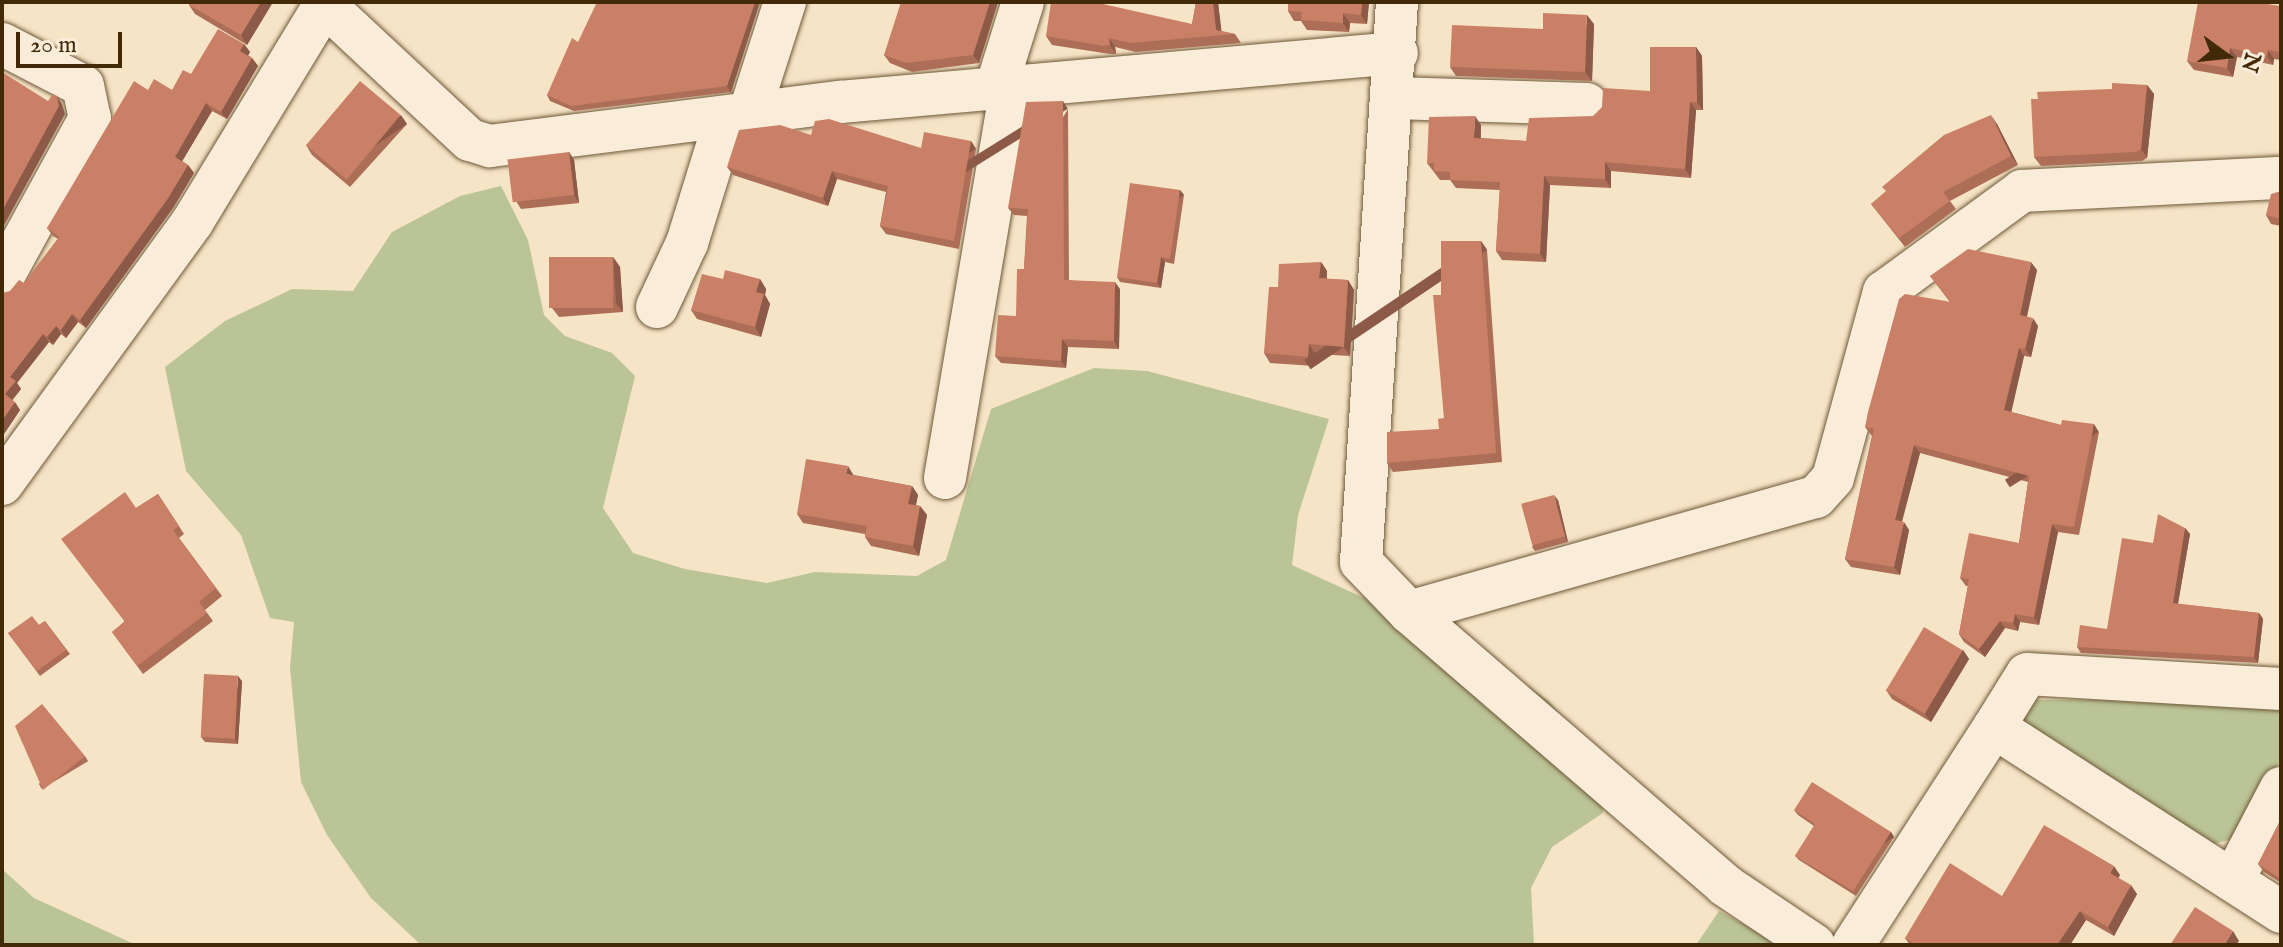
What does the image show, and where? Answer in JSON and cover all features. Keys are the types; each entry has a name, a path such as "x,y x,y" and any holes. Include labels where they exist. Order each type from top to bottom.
{"street":[{"path":"657,307 687,243 785,2"},
{"path":"945,478 1003,88 1023,2"},
{"path":"1397,2 1397,53 1361,562 1409,612 1726,886 1814,945"},
{"path":"2,484 193,221 326,4 470,140 490,146 737,115 1397,53"},
{"path":"2,44 83,86 90,118 2,279"},
{"path":"1394,98 1587,104"},
{"path":"1409,612 1816,497 1833,478 1884,292 2022,191 2281,178"},
{"path":"1853,945 2027,674 2281,689"},
{"path":"1994,727 2281,912"},
{"path":"2233,880 2281,788"}],"green space":[{"path":"501,186 528,240 544,315 565,336 612,353 635,376 603,508 633,553 685,569 767,583 815,572 917,576 946,560 991,409 1094,368 1147,371 1329,419 1298,515 1292,565 1467,645 1548,700 1597,758 1603,813 1552,847 1531,888 1534,945 421,945 371,898 327,835 301,782 290,668 294,622 270,618 241,535 186,471 165,367 225,321 292,289 353,291 392,232 460,196"},
{"path":"2281,698 2281,759 2232,839 2210,845 2022,729 2021,714 2029,700"},
{"path":"2,869 34,898 136,945 2,945"},
{"path":"1719,911 1782,945 1696,945"}],"building":[{"path":"190,2 261,2 241,35 189,5"},
{"path":"597,2 755,2 727,86 571,106 547,95 572,38 578,42"},
{"path":"901,2 990,2 973,55 906,63 884,55"},
{"path":"1051,2 1094,2 1192,24 1196,2 1213,2 1216,30 1235,34 1130,43 1109,38 1110,45 1104,46 1046,36"},
{"path":"1288,2 1362,2 1361,15 1343,13 1343,23 1301,20 1302,12 1288,11"},
{"path":"2198,2 2253,2 2281,6 2279,52 2268,50 2267,56 2230,48 2227,68 2187,61"},
{"path":"1543,13 1587,15 1585,72 1450,67 1452,25 1543,29"},
{"path":"218,29 244,44 240,51 252,58 221,112 206,103 175,157 188,165 167,200 80,320 72,314 61,330 56,326 47,337 43,334 10,377 16,381 5,394 15,402 2,421 2,293 10,291 19,280 24,283 59,237 47,228 134,81 148,90 154,79 172,90 183,70 191,74"},
{"path":"1650,47 1696,47 1697,102 1690,102 1685,169 1605,162 1605,179 1544,176 1540,254 1496,251 1500,182 1450,180 1450,172 1434,171 1434,163 1427,163 1429,117 1475,116 1474,138 1526,141 1529,118 1593,116 1602,107 1603,88 1650,91"},
{"path":"2,72 48,101 53,94 57,96 59,106 2,211"},
{"path":"360,81 401,115 347,179 306,145"},
{"path":"2112,83 2147,85 2141,149 2136,152 2034,157 2031,99 2038,99 2037,92 2112,89"},
{"path":"1063,101 1064,280 1115,282 1114,341 1062,339 1061,361 995,356 998,315 1016,316 1017,269 1024,269 1028,209 1008,208 1026,102"},
{"path":"1991,115 2011,156 1943,192 1950,201 1899,238 1871,204 1886,191 1882,187 1944,135"},
{"path":"829,119 921,148 924,132 971,141 954,241 880,226 888,186 832,171 823,198 727,167 739,130 780,125 811,135 815,121"},
{"path":"569,152 574,195 513,202 507,160"},
{"path":"1130,183 1180,190 1170,259 1161,257 1157,283 1117,277"},
{"path":"2281,191 2281,219 2266,215 2271,194"},
{"path":"1441,241 1481,241 1496,453 1387,463 1387,432 1439,429 1438,419 1444,418 1433,295 1441,295"},
{"path":"1968,249 2031,262 2020,315 2033,318 2025,349 2019,348 2004,410 2061,425 2062,420 2094,424 2074,527 2052,524 2034,617 2015,614 2013,623 2000,621 1979,649 1959,634 1969,579 1960,578 1969,533 2019,543 2029,476 1914,445 1895,520 1904,522 1894,567 1845,559 1874,429 1865,427 1868,412 1899,299 1905,294 1951,302 1930,276"},
{"path":"549,257 613,257 613,308 549,308"},
{"path":"1321,262 1319,278 1348,280 1344,347 1309,344 1308,357 1264,353 1269,287 1278,287 1279,264"},
{"path":"725,270 760,279 756,292 764,294 755,327 691,310 702,274 723,279"},
{"path":"806,459 848,466 846,474 912,486 908,504 920,506 913,546 865,537 867,526 797,514"},
{"path":"125,492 136,508 158,494 179,526 173,530 216,588 199,602 207,613 137,666 112,632 125,622 61,539"},
{"path":"1554,495 1565,537 1532,545 1521,504"},
{"path":"2158,514 2185,528 2173,603 2259,613 2254,657 2077,647 2080,625 2107,629 2122,538 2153,543"},
{"path":"32,616 39,625 45,621 66,650 37,671 8,633"},
{"path":"1924,627 1963,650 1924,714 1886,690"},
{"path":"204,674 238,676 235,739 201,737"},
{"path":"42,704 85,756 43,790 15,726"},
{"path":"1812,782 1891,832 1853,891 1795,856 1815,824 1794,810"},
{"path":"2281,819 2281,879 2258,864"},
{"path":"2044,825 2114,866 2110,873 2131,885 2108,927 2080,911 2057,945 1916,945 1905,938 1950,863 2002,896"},
{"path":"2195,907 2233,931 2224,945 2170,945"}]}
